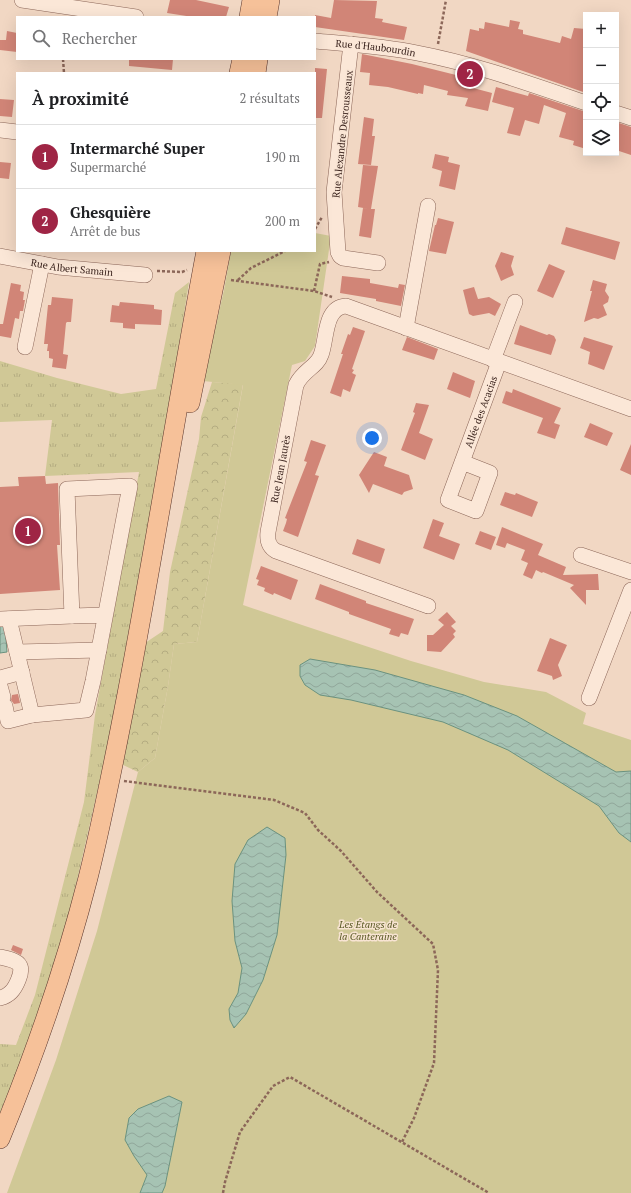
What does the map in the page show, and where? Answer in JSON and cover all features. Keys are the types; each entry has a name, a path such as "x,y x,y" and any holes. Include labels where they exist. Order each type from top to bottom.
{"main road":[{"path":"249,16 252,0"},
{"path":"267,16 270,0"},
{"path":"239,72 242,60"},
{"path":"256,72 258,60"},
{"path":"0,1139 38,1041 60,976 88,878 110,779 149,580 191,402 208,264 221,252"}],"street":[{"path":"22,0 129,16"},
{"name":"Rue d'Haubourdin","path":"316,41 398,49 436,57 486,69 583,102"},
{"name":"Rue Alexandre Desrousseaux","path":"343,258 338,252 334,192 351,44"},
{"path":"619,114 631,118"},
{"path":"0,130 16,132"},
{"path":"406,328 428,206"},
{"name":"Rue Albert Samain","path":"0,256 82,270 146,275"},
{"path":"343,258 378,263"},
{"path":"25,347 42,264"},
{"name":"Allée des Acacias","path":"462,462 515,302"},
{"path":"346,306 631,409"},
{"name":"Rue Jean Jaurès","path":"346,306 338,308 332,314 329,319 321,355 315,364 301,376 296,385 268,532 268,542 271,548 276,552 428,606"},
{"path":"3,707 32,715 86,710 130,486 67,489 72,616"},
{"path":"581,555 631,572"},
{"path":"588,698 631,590"},
{"path":"32,715 17,652 5,619 105,615"},
{"path":"17,652 99,650"},
{"path":"0,678 22,672"},
{"path":"0,957 18,964 20,966 20,971 11,992 0,998"}],"path":[{"path":"436,57 446,0"},
{"path":"63,60 64,72"},
{"path":"238,280 251,268 283,252"},
{"path":"314,291 320,264 343,258"},
{"path":"146,275 157,270 182,272 208,264 229,274 228,279 314,291 335,298 346,306"},
{"path":"110,779 274,800 305,813 318,830 377,892 433,944 438,970 434,1063 414,1118 402,1142"},
{"path":"223,1193 240,1132 273,1086 290,1077 489,1193"}],"green space":[{"name":"Les Étangs de la Canteraine","path":"316,233 331,236 315,346 305,361 292,365 243,605 411,661 484,682 546,692 586,713 583,724 631,740 631,1193 7,1193 56,1060 97,931 138,772 155,758 174,644 197,642 243,385 203,381 224,290 231,252 316,252"},
{"path":"189,282 154,508 120,692 65,933 35,1027 0,1113 0,1044 16,1045 35,995 84,802 95,715 139,472 45,476 52,420 0,422 0,361 57,378 121,394 156,389 175,293"},
{"path":"212,382 243,384 197,642 174,644 155,758 138,772 121,764 142,645 163,631 170,572 199,439 201,417"}],"water":[{"path":"0,626 5,626 7,652 0,653"},
{"path":"310,659 375,670 464,695 517,716 616,772 631,771 631,842 619,833 599,806 508,750 443,722 351,700 320,695 305,685 300,676 300,665"},
{"path":"267,827 285,838 286,855 277,935 263,980 246,1014 234,1028 230,1020 229,1009 238,993 242,968 235,941 232,901 235,864 248,840"},
{"path":"169,1096 182,1102 165,1186 162,1193 140,1193 147,1175 125,1140 129,1118 138,1109"}],"building":[{"path":"170,0 196,0 229,7 226,16 186,16 167,13"},
{"path":"334,0 377,1 375,18 383,19 382,22 407,27 404,40 316,27 315,15 331,18"},
{"path":"510,20 520,22 518,29 523,30 523,34 560,43 562,36 571,39 574,28 583,29 583,92 466,51 470,29 479,31 479,28 484,29 485,22 509,27"},
{"path":"7,31 16,33 16,52 0,50 0,40 6,40"},
{"path":"362,54 460,76 458,84 492,93 488,111 465,106 468,98 447,95 448,91 424,85 423,94 418,94 388,87 369,85 370,73 360,72"},
{"path":"129,60 173,60 172,70 129,66"},
{"path":"315,68 327,69 322,118 316,118"},
{"path":"496,87 528,96 529,93 583,111 583,148 573,145 574,141 559,137 566,113 544,105 539,124 525,120 520,136 507,133 514,108 492,102"},
{"path":"0,99 14,100 12,117 0,116"},
{"path":"364,117 374,119 372,136 375,136 371,165 358,164"},
{"path":"619,123 631,127 631,155 619,151"},
{"path":"435,154 449,157 448,162 460,165 455,190 439,186 442,171 432,168"},
{"path":"0,162 11,163 9,179 0,178"},
{"path":"363,165 378,166 371,209 375,209 371,238 359,236 363,208 369,209 358,207"},
{"path":"438,218 454,222 446,254 429,251"},
{"path":"566,227 620,242 615,260 561,244"},
{"path":"501,252 514,256 511,266 514,275 501,281 495,266"},
{"path":"549,264 565,271 553,298 537,291"},
{"path":"342,276 370,279 370,283 398,288 399,284 405,285 401,306 376,301 376,299 340,293"},
{"path":"593,280 607,284 605,291 609,297 608,302 603,305 607,315 598,319 594,318 584,322 592,291 590,291"},
{"path":"11,283 21,285 20,291 24,292 23,300 25,300 23,311 20,311 19,319 15,318 11,338 0,336 0,324 3,324"},
{"path":"474,287 478,299 489,297 501,304 495,316 489,313 473,316 469,314 463,290"},
{"path":"52,297 73,299 71,322 66,323 63,354 68,355 66,369 52,367 53,359 49,358 49,351 47,351 48,344 44,344 48,305 51,305"},
{"path":"120,302 154,305 154,309 162,310 161,325 135,324 135,329 123,328 123,323 110,322 112,305 119,306"},
{"path":"520,325 547,335 549,334 554,336 556,340 551,355 514,344"},
{"path":"353,327 365,331 352,369 354,370 352,373 356,375 350,392 343,389 341,397 330,393 343,354 341,354 348,334 350,335"},
{"path":"407,337 438,349 434,360 402,350"},
{"path":"584,337 613,346 604,370 588,364 590,352 580,348"},
{"path":"453,372 475,381 470,398 447,389"},
{"path":"513,389 561,408 554,423 560,425 555,439 537,433 543,418 502,403 506,391 512,393"},
{"path":"416,403 429,405 419,433 433,439 425,460 401,450 415,413 413,412"},
{"path":"590,423 613,433 607,446 584,437"},
{"path":"311,440 326,445 315,475 319,476 298,537 283,531 287,519 285,518 307,462 304,461"},
{"path":"631,444 631,475 620,470"},
{"path":"374,452 387,457 384,466 409,475 413,489 404,492 402,495 373,484 369,493 359,475"},
{"path":"45,476 46,484 58,483 60,545 57,545 60,590 0,594 0,487 19,486 18,477"},
{"path":"505,492 515,495 516,493 538,502 532,517 500,505"},
{"path":"433,519 444,523 439,536 460,544 454,560 423,548"},
{"path":"502,527 543,544 538,555 566,567 563,575 598,574 599,590 586,590 586,605 570,588 574,585 536,570 532,579 523,575 528,563 521,560 525,550 507,543 505,548 496,545"},
{"path":"480,531 496,537 491,550 475,544"},
{"path":"357,539 385,549 380,564 352,554"},
{"path":"261,566 298,580 291,600 274,593 273,595 264,591 265,588 257,585 259,580 256,579"},
{"path":"320,584 366,601 366,603 414,619 408,635 401,633 399,637 389,634 391,629 349,614 349,612 315,599"},
{"path":"447,612 456,622 451,626 456,631 453,634 455,637 441,652 427,651 427,635 433,635 444,625 438,620"},
{"path":"550,638 567,645 558,665 562,676 553,680 552,676 537,671"},
{"path":"18,694 20,703 14,704 11,700 12,695"},
{"path":"13,945 23,949 21,955 11,950"}],"place":[{"name":"Ghesquière","path":"470,74"},
{"name":"Intermarché Super","path":"28,531"}]}
